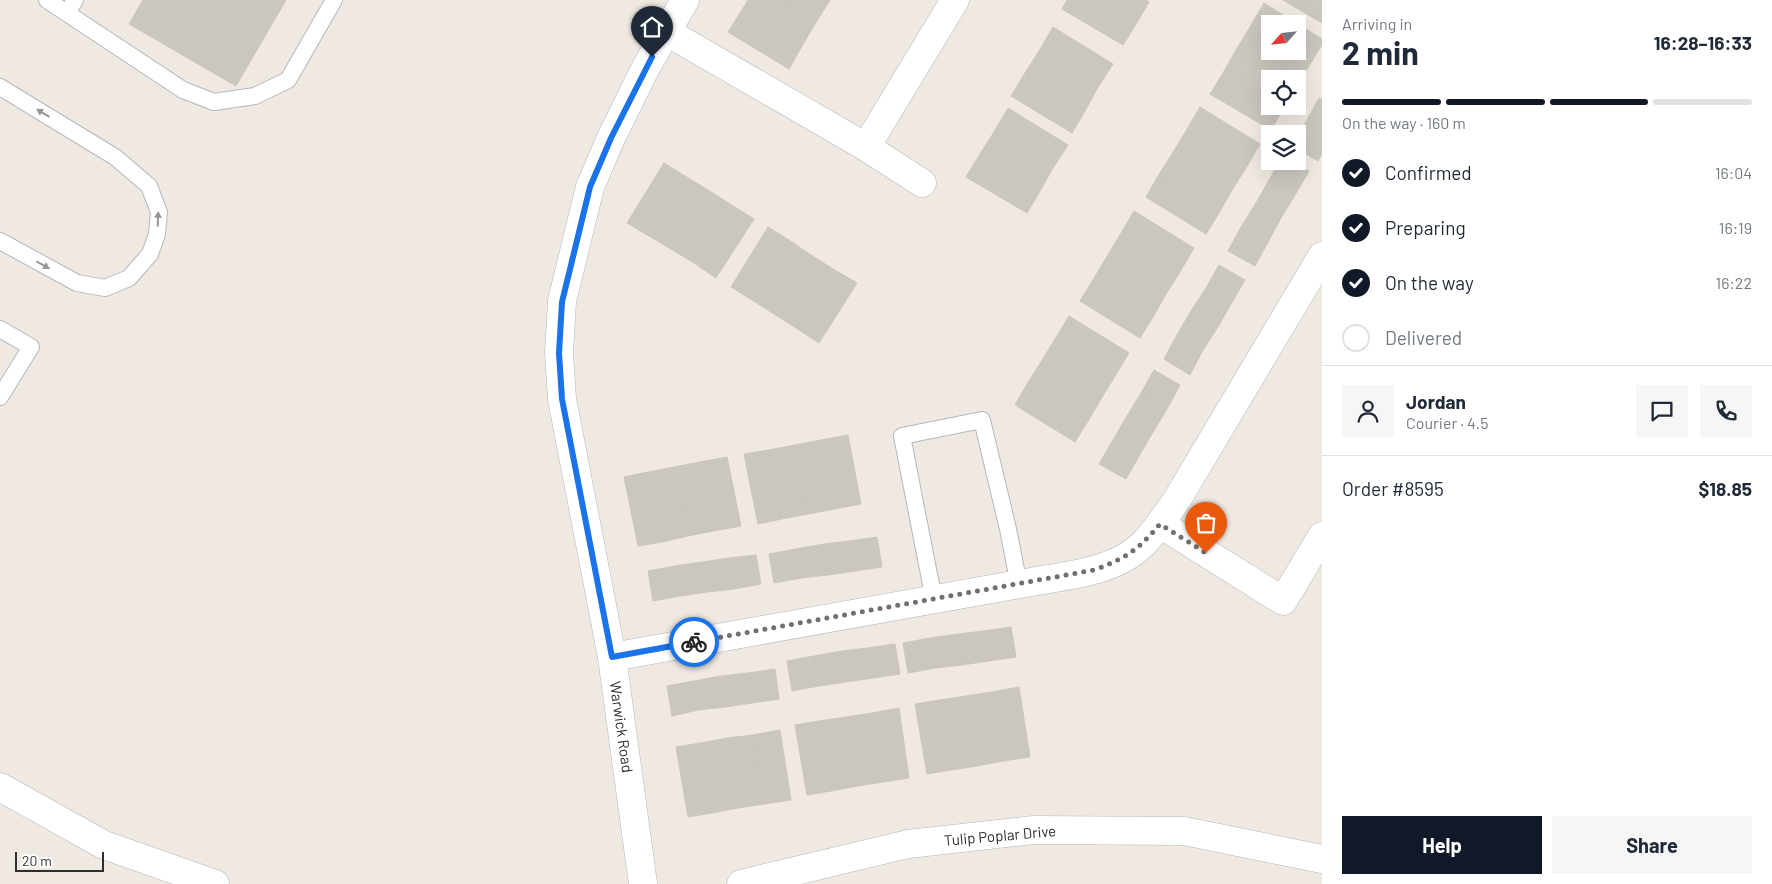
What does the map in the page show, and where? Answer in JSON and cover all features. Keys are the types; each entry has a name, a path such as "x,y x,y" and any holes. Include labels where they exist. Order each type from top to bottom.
{"street":[{"name":"Warwick Road","path":"643,884 612,657 562,399 559,353 562,302 590,187 611,138 645,70 685,0"},
{"path":"866,147 955,0"},
{"path":"667,32 866,147 922,183"},
{"path":"612,657 1018,585 1094,570 1122,559 1144,543 1178,498 1322,256"},
{"path":"1160,524 1283,602 1322,536"},
{"path":"0,787 104,845 215,884"},
{"name":"Tulip Poplar Drive","path":"741,884 908,844 1034,830 1184,831 1320,855"}],"lane":[{"path":"47,0 71,7 183,90 214,102 255,96 288,80 334,0"},
{"path":"0,87 115,157 149,186 158,212 157,234 150,254 129,278 105,288 77,284 0,241"},
{"path":"0,328 31,347 0,397"},
{"path":"934,600 902,436 982,420 1008,529 1018,585"}],"building":[{"path":"143,0 286,0 236,86 129,24"},
{"path":"748,0 776,0 815,24 802,46 742,10"},
{"path":"776,0 830,0 815,24"},
{"path":"1067,0 1096,0 1136,24 1123,45 1062,9"},
{"path":"1096,0 1146,0 1149,2 1136,24"},
{"path":"1283,0 1322,0 1322,23"},
{"path":"1264,3 1283,15 1261,15 1261,34 1250,27"},
{"path":"742,10 802,46 789,69 728,32"},
{"path":"1053,27 1113,64 1098,87 1039,51"},
{"path":"1250,27 1261,34 1261,60 1304,60 1310,64 1306,71 1268,70 1236,50"},
{"path":"1306,29 1322,39 1322,45 1310,64 1304,60 1306,60"},
{"path":"1236,50 1268,70 1261,70 1261,96 1223,73"},
{"path":"1039,51 1098,87 1085,111 1025,73"},
{"path":"1025,73 1085,111 1072,133 1011,96"},
{"path":"1223,73 1261,96 1261,115 1280,115 1274,125 1263,125 1210,94"},
{"path":"1319,98 1322,99 1322,131 1306,122"},
{"path":"1200,107 1260,144 1246,168 1186,131"},
{"path":"1008,108 1068,145 1053,168 994,132"},
{"path":"1306,122 1322,131 1322,154 1318,161 1306,154 1306,125 1304,125"},
{"path":"1186,131 1246,168 1232,190 1172,154"},
{"path":"994,132 1053,168 1040,191 980,154"},
{"path":"980,154 1040,191 1027,213 966,177"},
{"path":"1172,154 1232,190 1219,213 1158,176"},
{"path":"664,163 685,176 649,236 627,223"},
{"path":"1306,169 1309,171 1295,195 1269,180 1275,170"},
{"path":"685,176 708,190 671,249 649,236"},
{"path":"1158,176 1219,213 1206,234 1146,197"},
{"path":"1269,180 1295,195 1281,218 1256,203"},
{"path":"708,190 730,204 694,263 671,249"},
{"path":"1256,203 1281,218 1268,242 1241,227"},
{"path":"730,204 754,219 716,278 694,263"},
{"path":"1134,211 1194,248 1180,272 1120,235"},
{"path":"768,227 789,240 752,300 731,287"},
{"path":"1241,227 1268,242 1255,266 1228,251"},
{"path":"1120,235 1180,272 1166,294 1106,258"},
{"path":"789,240 811,255 774,314 752,300"},
{"path":"811,255 833,269 796,328 774,314"},
{"path":"1106,258 1166,294 1153,317 1093,280"},
{"path":"1219,265 1245,280 1231,304 1206,288"},
{"path":"833,269 857,283 819,343 796,328"},
{"path":"1093,280 1153,317 1140,338 1080,301"},
{"path":"1206,288 1231,304 1218,327 1191,311"},
{"path":"1191,311 1218,327 1203,350 1177,335"},
{"path":"1069,316 1129,353 1115,376 1055,339"},
{"path":"1177,335 1203,350 1190,375 1164,359"},
{"path":"1055,339 1115,376 1101,399 1041,362"},
{"path":"1041,362 1101,399 1088,421 1027,384"},
{"path":"1154,370 1180,385 1167,409 1141,393"},
{"path":"1027,384 1088,421 1075,442 1015,405"},
{"path":"1141,393 1167,409 1153,432 1127,416"},
{"path":"1127,416 1153,432 1139,456 1113,440"},
{"path":"848,435 861,504 834,509 821,440"},
{"path":"821,440 834,509 808,514 795,445"},
{"path":"1113,440 1139,456 1126,479 1099,464"},
{"path":"795,445 808,514 782,519 769,450"},
{"path":"769,450 782,519 758,524 744,454"},
{"path":"727,457 741,526 713,531 700,462"},
{"path":"700,462 713,531 688,536 674,467"},
{"path":"674,467 688,536 662,542 648,472"},
{"path":"648,472 662,542 638,546 624,477"},
{"path":"877,537 882,567 855,571 850,541"},
{"path":"850,541 855,571 828,575 824,544"},
{"path":"824,544 828,575 801,578 796,549"},
{"path":"796,549 801,578 774,583 769,554"},
{"path":"756,555 761,584 734,589 729,558"},
{"path":"729,558 734,589 707,592 703,562"},
{"path":"703,562 707,592 680,596 675,566"},
{"path":"675,566 680,596 653,601 648,571"},
{"path":"1011,627 1016,657 988,661 984,631"},
{"path":"984,631 988,661 962,665 958,634"},
{"path":"958,634 962,665 935,668 930,638"},
{"path":"930,638 935,668 908,673 903,643"},
{"path":"895,644 900,674 873,678 868,648"},
{"path":"868,648 873,678 846,682 842,651"},
{"path":"842,651 846,682 819,686 814,656"},
{"path":"814,656 819,686 792,691 787,661"},
{"path":"775,669 779,699 752,703 748,673"},
{"path":"748,673 752,703 725,707 721,676"},
{"path":"721,676 725,707 698,710 694,681"},
{"path":"694,681 698,710 672,716 667,686"},
{"path":"1019,687 1030,757 1003,761 992,692"},
{"path":"992,692 1003,761 977,766 966,696"},
{"path":"966,696 977,766 951,770 940,700"},
{"path":"940,700 951,770 927,774 915,704"},
{"path":"899,708 909,778 883,782 872,713"},
{"path":"872,713 883,782 857,786 846,717"},
{"path":"846,717 857,786 831,791 819,721"},
{"path":"819,721 831,791 807,795 795,725"},
{"path":"780,730 791,800 764,804 753,735"},
{"path":"753,735 764,804 738,808 727,738"},
{"path":"727,738 738,808 712,813 701,743"},
{"path":"701,743 712,813 688,817 676,747"}],"way so far":[{"path":"694,642 1094,570 1122,559 1144,543 1160,524 1206,553"}],"route":[{"path":"652,57 611,138 590,187 576,240 562,302 559,353 562,399 612,657 694,642"}]}
